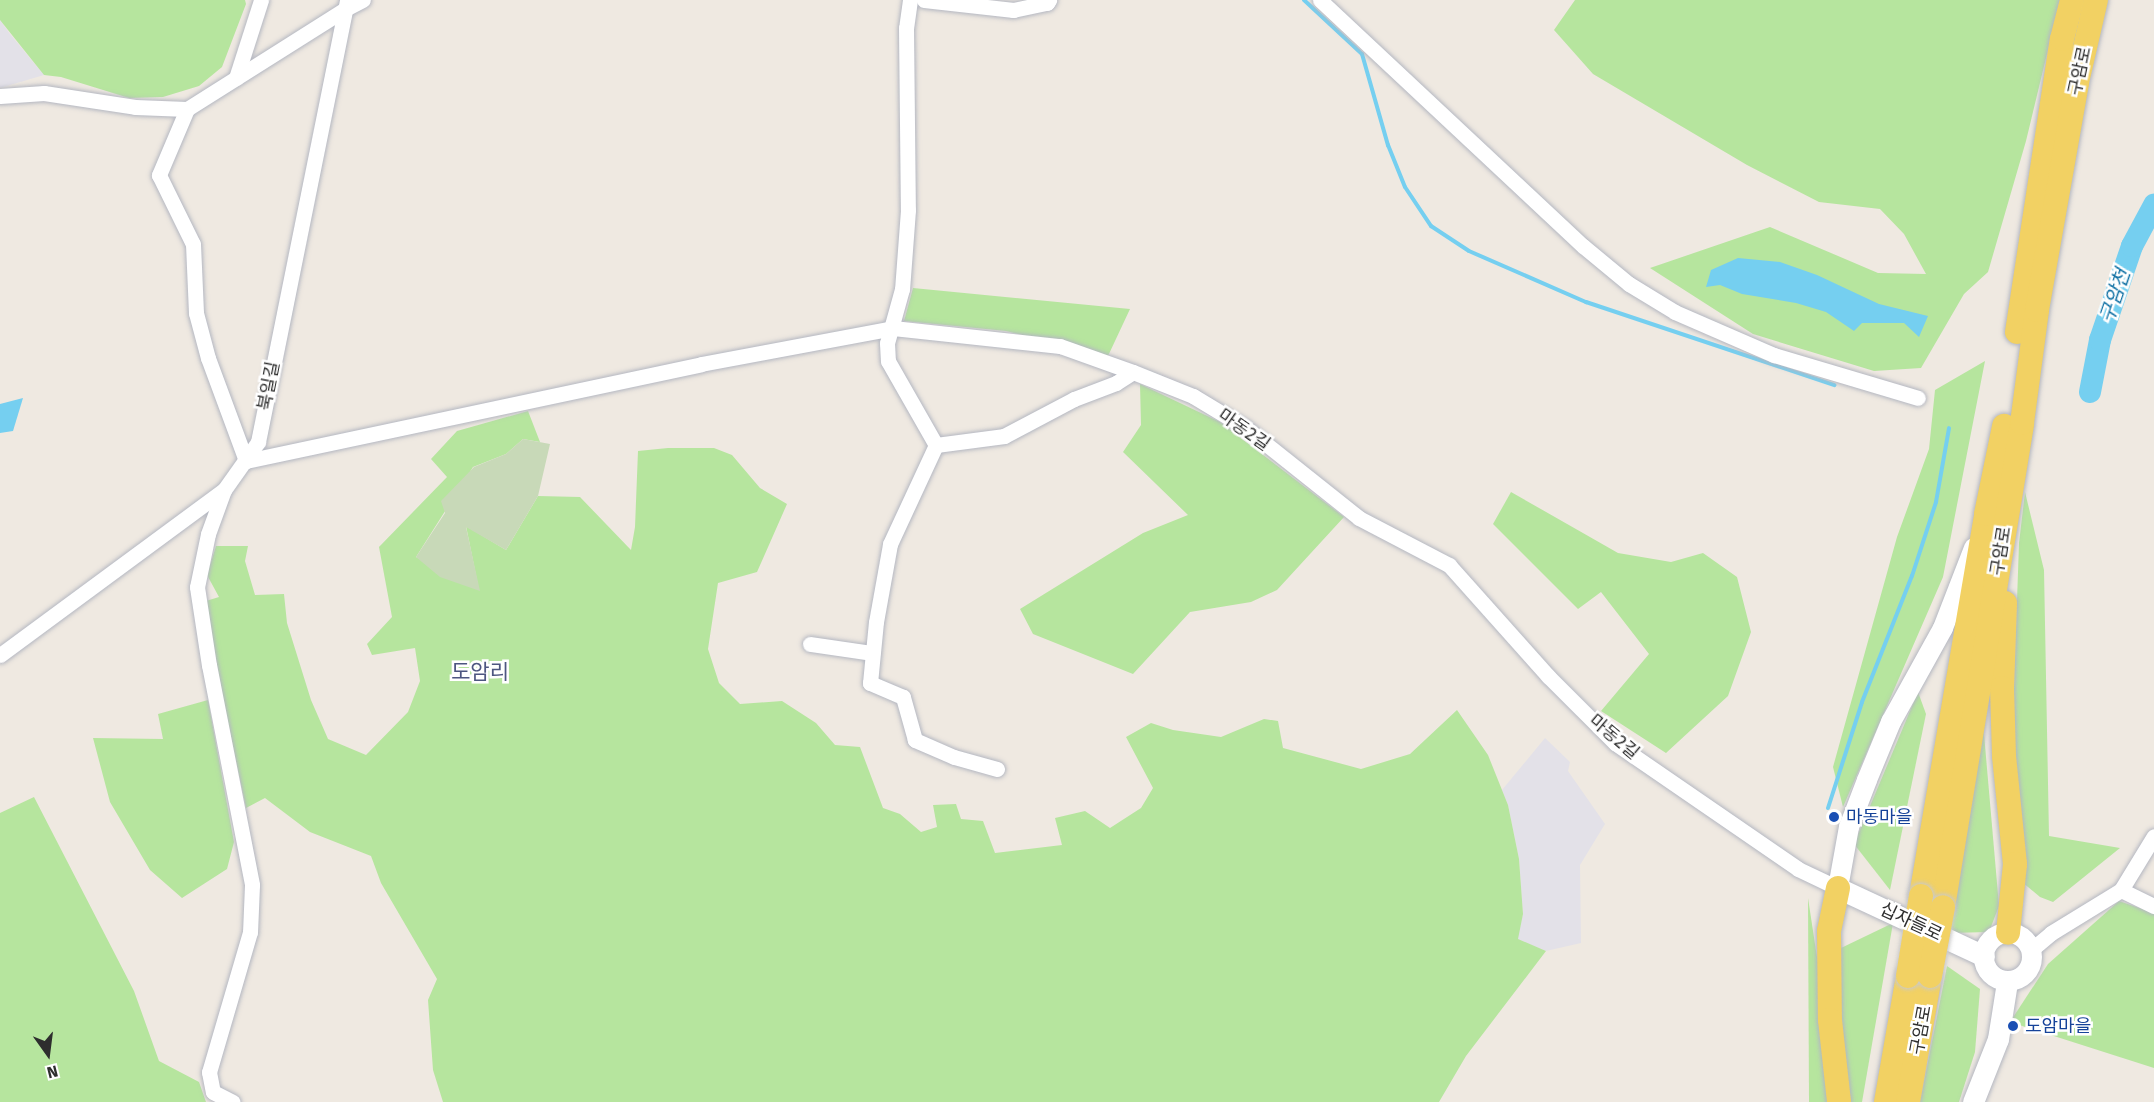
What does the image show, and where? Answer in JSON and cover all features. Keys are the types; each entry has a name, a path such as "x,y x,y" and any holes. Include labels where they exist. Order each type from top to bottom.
{"main road":[{"name":"구암로","path":"1908,1102 1919,976 1922,896 1986,514 2002,446 2029,244 2062,39 2072,0"},
{"name":"구암로","path":"1886,1102 1919,976 1943,907 2022,423 2037,310 2077,82 2096,0"},
{"path":"2008,933 2015,864 2004,756 2002,688 2005,602 2022,423"},
{"path":"1838,888 1829,931 1830,1020 1839,1102"},
{"name":"십자들로","path":"1838,888 1984,956"},
{"path":"1973,1102 1998,1039 2007,981"}],"street":[{"path":"236,78 261,0"},
{"path":"0,96 44,93 135,107 187,109 346,4 363,0"},
{"path":"910,0 906,28 908,210 902,290 887,343 888,361 936,445"},
{"path":"924,0 1013,10 1047,3 1049,0"},
{"path":"1320,0 1583,246 1629,284 1675,312 1774,355 1918,398"},
{"name":"북일길","path":"0,655 224,490 258,442 346,4"},
{"path":"187,109 159,175 193,244 196,313 208,358 246,461"},
{"name":"마동2길","path":"246,461 701,364 893,328 1060,346 1193,396 1246,428 1359,518 1449,565 1533,659 1615,743 1798,869 1838,888"},
{"path":"936,445 1004,436 1074,399 1116,383 1132,372"},
{"path":"936,445 890,544 872,653 870,683 903,697 915,740 954,757 997,769"},
{"path":"224,490 208,534 197,587 209,665 252,885 250,932 209,1072 213,1092 232,1102"},
{"path":"1838,888 1849,827 1891,722 1943,628 1986,514"},
{"path":"810,644 872,653"},
{"path":"2031,950 2051,933 2121,890 2154,836"},
{"path":"2121,890 2154,906"},
{"path":"2008,933 2022,938 2031,950 2031,965 2022,977 2007,981 1993,976 1985,964 1984,956 1989,942 1994,937 2008,933"}],"shaded area":[{"path":"0,20 10,34 44,75 0,88"},
{"path":"1545,738 1570,762 1568,771 1605,824 1580,865 1581,943 1546,951 1517,939 1523,914 1519,859 1508,805 1502,790"}],"green space":[{"path":"0,0 245,0 246,4 222,67 199,86 163,97 129,98 61,77 44,75 0,20"},
{"path":"1575,0 2060,0 2026,141 1988,272 1964,294 1921,368 1874,371 1753,334 1650,268 1770,227 1878,273 1926,274 1904,234 1880,209 1819,202 1747,165 1593,74 1554,30"},
{"path":"913,288 1130,309 1108,356 1006,331 904,321"},
{"path":"1985,361 1943,577 1843,807 1833,767 1897,537 1929,449 1935,390"},
{"path":"1140,384 1220,422 1344,517 1277,590 1251,602 1190,612 1133,674 1033,634 1020,609 1143,533 1188,515 1123,452 1141,425"},
{"path":"528,411 540,442 523,439 506,454 473,467 416,557 479,590 466,526 506,550 538,496 580,497 631,550 635,527 638,451 668,448 714,448 732,455 760,488 787,504 757,572 718,583 708,649 719,683 740,704 782,701 816,723 835,745 860,747 883,808 900,814 921,832 937,827 933,805 956,804 961,819 983,821 995,853 1062,845 1055,818 1085,811 1110,828 1141,808 1153,788 1126,737 1151,723 1173,730 1221,737 1264,719 1278,721 1283,748 1361,769 1410,754 1457,710 1488,755 1508,805 1519,859 1523,914 1518,939 1546,951 1466,1056 1439,1102 443,1102 433,1070 428,1000 437,979 381,883 371,856 310,832 265,798 246,808 223,699 206,601 219,597 207,575 216,546 248,546 245,561 255,595 284,594 287,623 311,700 328,739 366,755 408,712 420,681 415,648 372,655 367,644 392,617 379,547 447,477 431,459 457,431"},
{"path":"523,439 550,444 538,496 506,550 466,527 480,591 440,577 416,557 445,513 441,501 474,467 506,454"},
{"path":"1511,492 1618,553 1671,562 1703,553 1737,577 1751,632 1728,696 1666,753 1601,711 1649,654 1601,592 1578,609 1493,524"},
{"path":"2025,492 2044,570 2049,836 2120,848 2053,902 2040,897 2022,882 2012,745 2019,543"},
{"path":"1918,692 1926,714 1890,890 1854,844"},
{"path":"208,700 234,842 227,869 182,898 150,870 110,802 93,738 163,739 158,714"},
{"path":"1982,711 1999,906 1989,932 1950,933"},
{"path":"34,797 134,991 159,1061 199,1082 206,1102 0,1102 0,813"},
{"path":"1808,898 1818,964 1828,1102 1809,1102"},
{"path":"2119,901 2154,913 2154,1068 2010,1022 2048,964"},
{"path":"1893,923 1862,1102 1851,1102 1838,1015 1841,948"},
{"path":"1947,966 1980,989 1975,1052 1959,1102 1920,1102"}],"water":[{"path":"1738,258 1780,262 1817,275 1879,304 1928,316 1919,337 1904,323 1862,323 1854,331 1826,312 1796,303 1742,294 1720,285 1706,287 1711,270"},
{"path":"23,398 13,431 0,433 0,404"}],"waterway":[{"path":"1304,0 1362,54 1388,145 1405,187 1431,226 1469,251 1586,302 1834,385"},
{"name":"구암천","path":"2090,392 2100,340 2132,246 2154,205"},
{"path":"1828,808 1862,702 1912,576 1936,502 1949,428"}],"place":[{"name":"마동마을","path":"1834,817"},
{"name":"도암마을","path":"2013,1026"}],"district":[{"name":"도암리","path":"480,672"}]}
